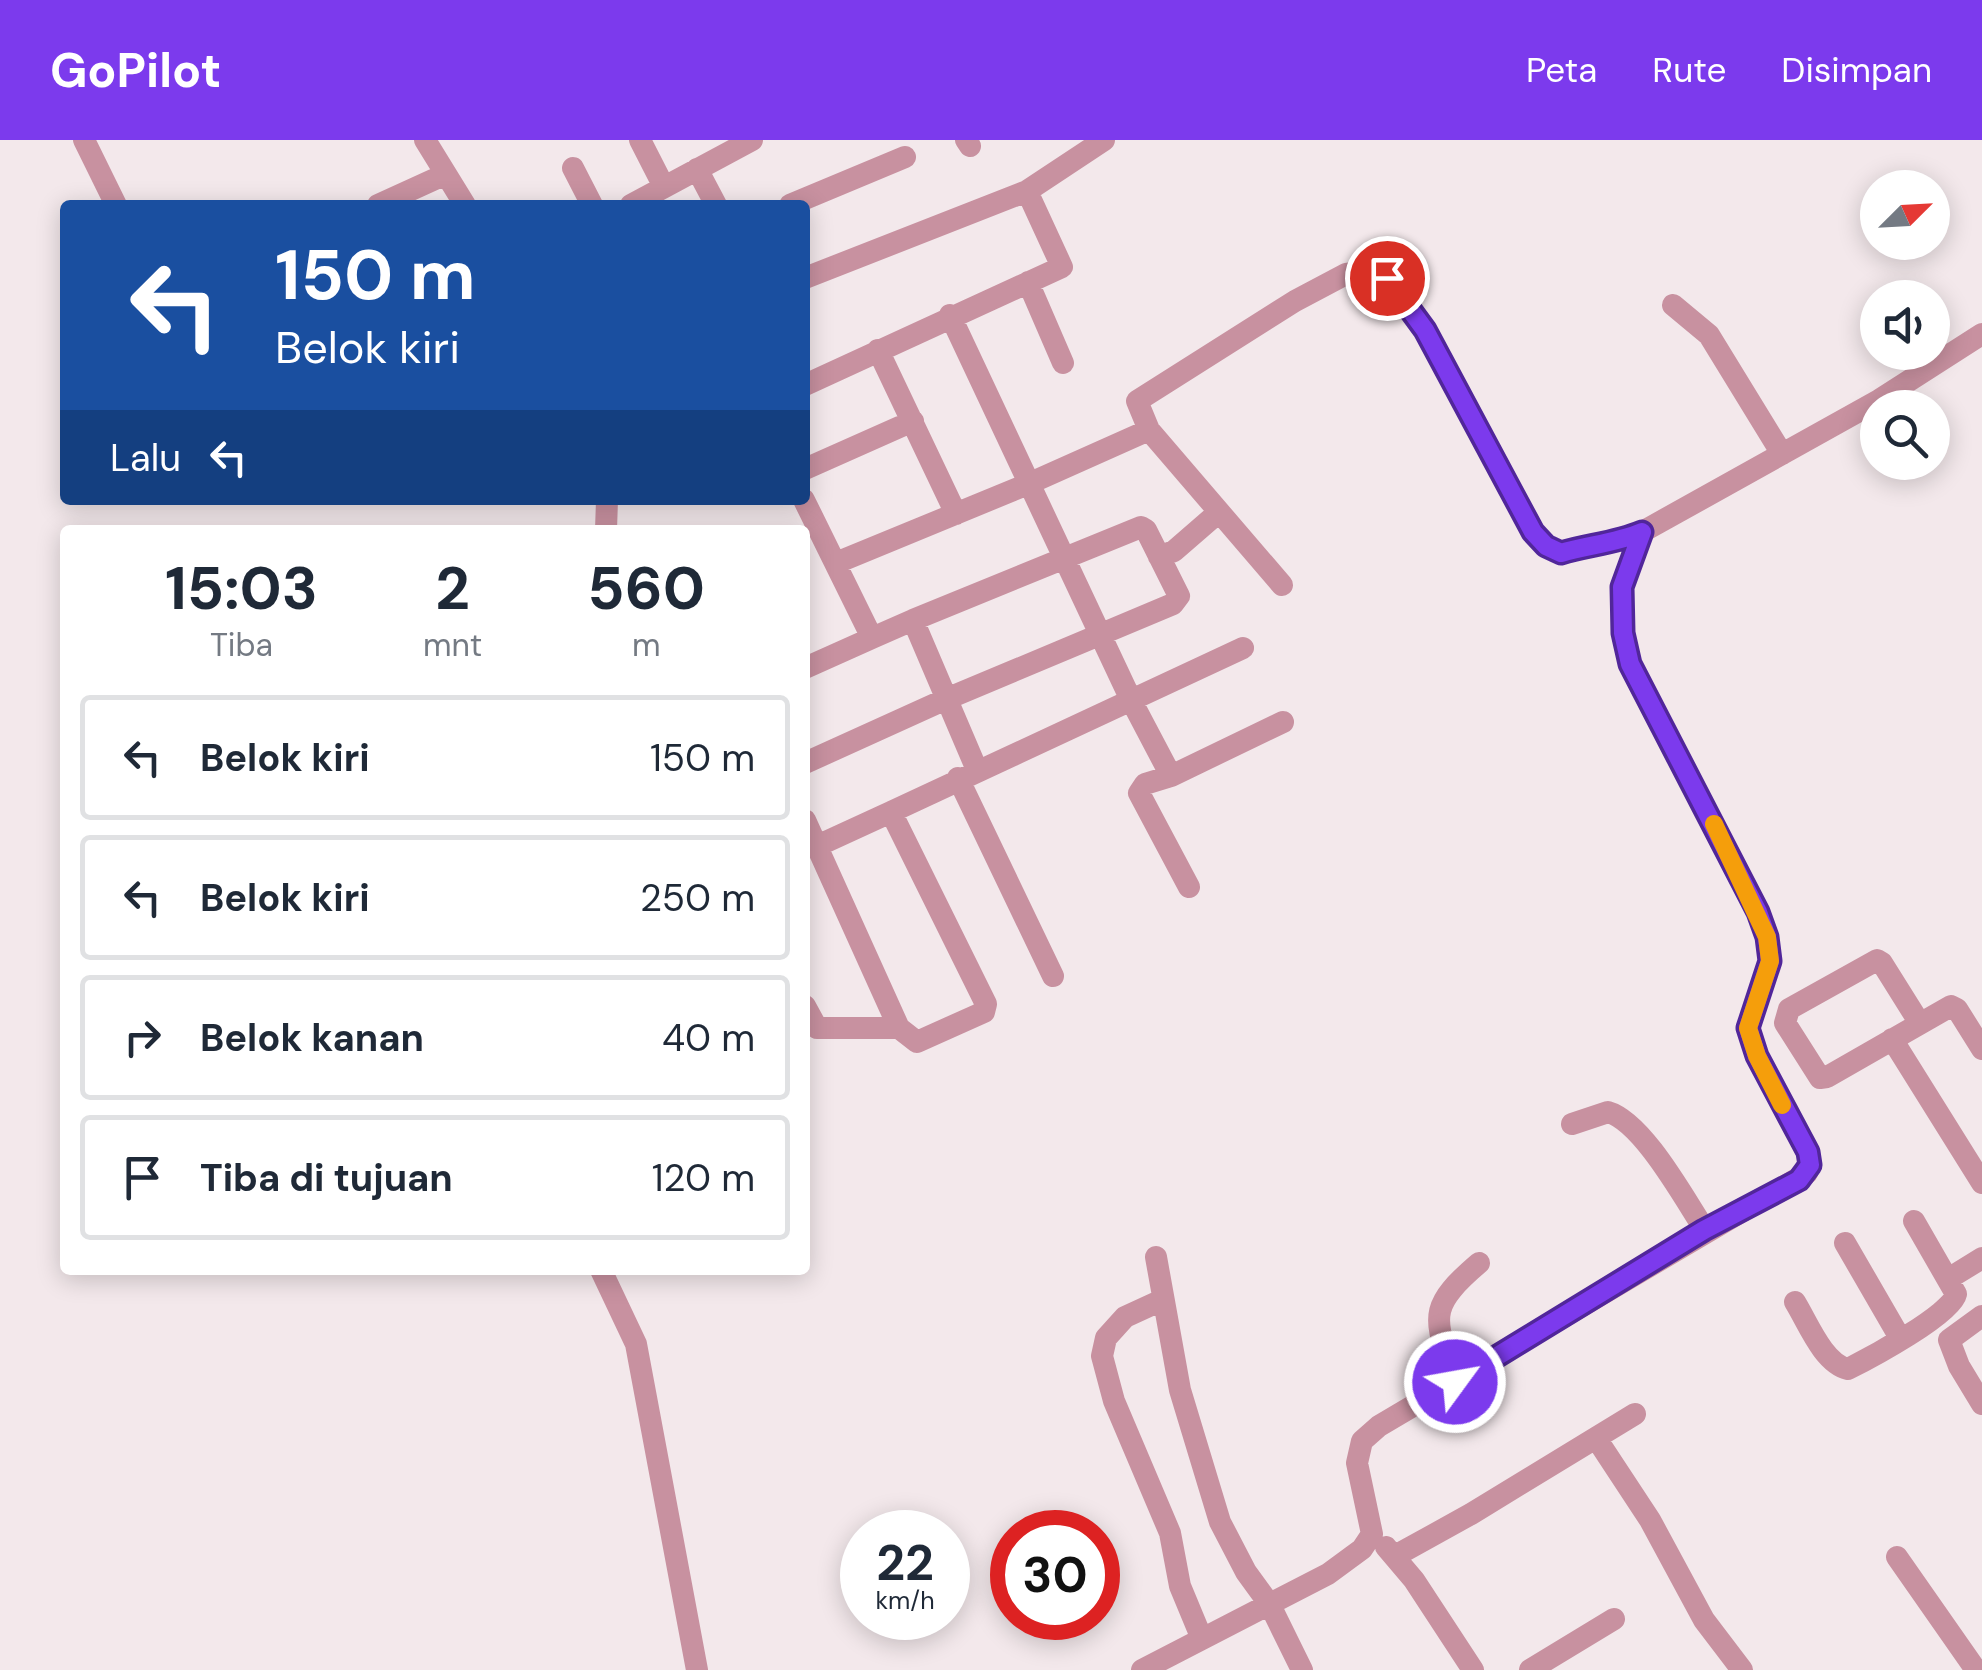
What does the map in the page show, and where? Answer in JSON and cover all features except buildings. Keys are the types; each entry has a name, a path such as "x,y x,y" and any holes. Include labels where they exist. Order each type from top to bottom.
{"street":[{"path":"84,140 114,200"},
{"path":"425,140 462,200"},
{"path":"640,140 664,187"},
{"path":"640,200 697,169 726,146 752,140"},
{"path":"810,275 1027,192 1104,140"},
{"path":"802,200 905,157"},
{"path":"572,168 589,200"},
{"path":"697,169 713,200"},
{"path":"389,200 446,174"},
{"path":"810,383 1062,267 1027,192"},
{"path":"1282,586 1149,430 1137,401 1294,302 1346,274 1369,270 1387,278 1425,330 1533,532 1546,546 1561,553 1620,542 1642,532 1879,400 1982,334"},
{"path":"1028,282 1063,363"},
{"path":"1673,305 1709,335 1782,454"},
{"path":"950,316 1131,700 1171,776"},
{"path":"878,350 956,514"},
{"path":"810,467 913,421"},
{"path":"836,563 1149,430"},
{"path":"807,505 872,638"},
{"path":"1159,557 1174,551 1219,512"},
{"path":"810,666 1140,527 1146,530 1179,596 1178,600 810,761"},
{"path":"1473,1670 1395,1556 1372,1534 1357,1464 1362,1441 1379,1426 1704,1230 1799,1180 1810,1165 1808,1152 1757,1056 1748,1028 1770,961 1767,937 1630,664 1623,633 1622,587 1642,532"},
{"path":"912,620 968,774 1053,976"},
{"path":"817,846 1243,648"},
{"path":"1189,887 1139,793 1145,784 1171,776 1282,722"},
{"path":"810,831 899,1028 917,1042 987,1008 891,812"},
{"path":"1919,1022 1877,960 1789,1009 1785,1016 1785,1024 1820,1078 1951,1006 1957,1008 1982,1048"},
{"path":"810,1015 817,1028 899,1028"},
{"path":"1892,1039 1982,1183"},
{"path":"1572,1124 1608,1112 1626,1122 1644,1141 1704,1230"},
{"path":"1795,1302 1837,1366 1848,1369 1953,1304 1956,1294 1914,1222"},
{"path":"1845,1243 1900,1338"},
{"path":"1156,1257 1180,1390 1220,1522 1246,1572 1270,1604 1302,1670"},
{"path":"1948,1279 1982,1258"},
{"path":"1455,1382 1436,1320 1442,1300 1479,1262"},
{"path":"604,1275 639,1357 697,1670"},
{"path":"1162,1300 1126,1317 1106,1338 1102,1356 1114,1401 1170,1533 1180,1586 1202,1639"},
{"path":"1953,1304 1977,1320 1949,1340 1959,1366 1982,1404"},
{"path":"1395,1556 1634,1414"},
{"path":"1596,1438 1650,1520 1704,1620 1742,1670"},
{"path":"1142,1670 1328,1574 1362,1549 1372,1534"},
{"path":"1897,1557 1976,1670"},
{"path":"1530,1670 1614,1619"}],"slow traffic":[{"path":"1714,824 1767,937 1770,961 1748,1028 1757,1056 1782,1105"}],"route":[{"path":"1387,278 1425,330 1510,494 1546,546 1561,553 1620,542 1642,532 1622,587 1623,633 1630,664 1639,688 1704,803 1767,937 1770,961 1748,1028 1757,1056 1808,1152 1810,1165 1799,1180 1704,1230 1455,1382"}]}
